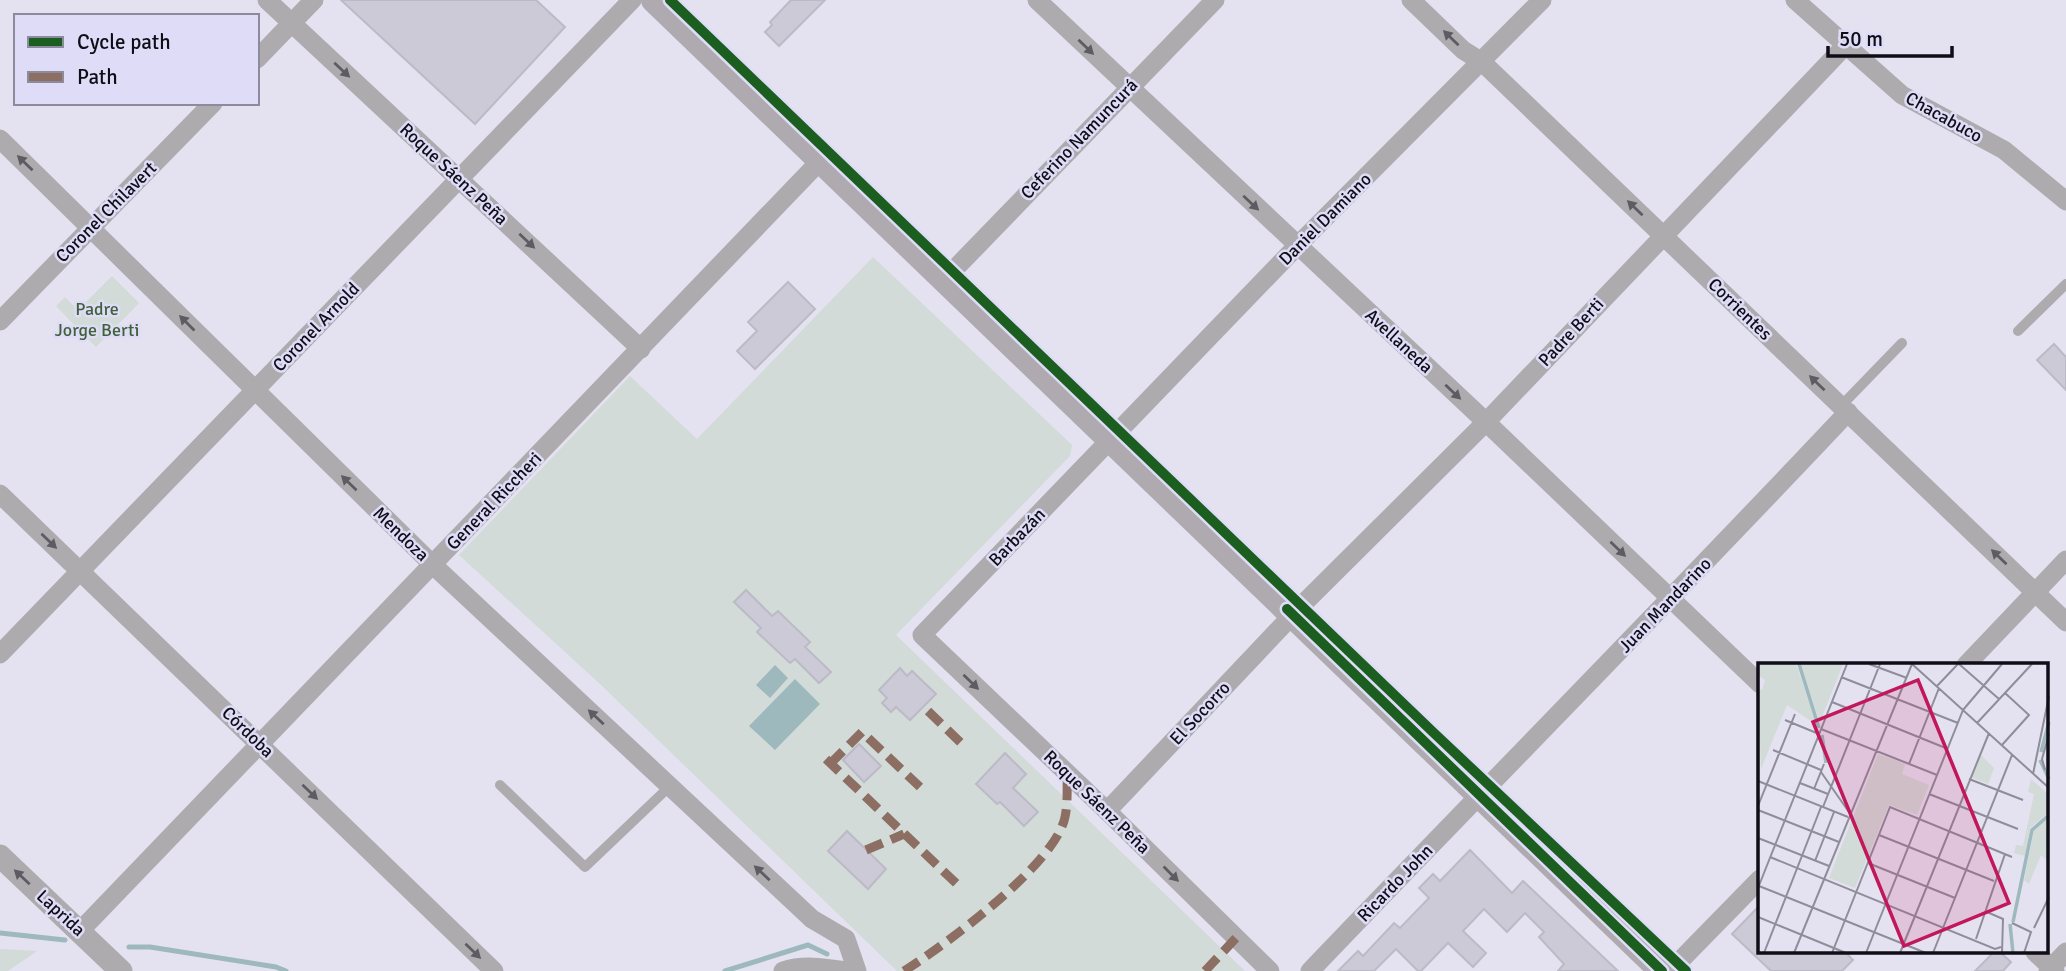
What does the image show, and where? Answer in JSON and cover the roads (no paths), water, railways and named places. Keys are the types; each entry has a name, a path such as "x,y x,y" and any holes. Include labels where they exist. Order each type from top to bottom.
{"main road":[{"path":"654,0 1662,971"}],"street":[{"name":"Roque Sáenz Peña","path":"267,0 641,349"},
{"path":"259,57 314,0"},
{"name":"Coronel Arnold","path":"0,654 632,0"},
{"name":"Avellaneda","path":"1037,0 1758,682"},
{"name":"Ceferino Namuncurá","path":"944,279 1215,0"},
{"name":"Corrientes","path":"1411,0 1463,50 1482,62 2066,622"},
{"name":"Daniel Damiano","path":"1111,439 1297,246 1542,0"},
{"name":"Chacabuco","path":"1795,0 1902,95 2004,150 2066,201"},
{"name":"Padre Berti","path":"1293,615 1486,422 1845,46"},
{"name":"Coronel Chilavert","path":"0,321 211,105"},
{"name":"Mendoza","path":"0,139 433,565 812,919 846,939 857,971"},
{"name":"General Riccheri","path":"80,931 820,161"},
{"name":"Juan Mandarino","path":"1479,794 1671,600 1845,409"},
{"name":"Barbazán","path":"922,635 1111,439"},
{"name":"Córdoba","path":"0,494 494,971"},
{"path":"1968,663 2066,560"},
{"name":"El Socorro","path":"1107,811 1293,615"},
{"name":"Roque Sáenz Peña","path":"922,635 1270,971"},
{"name":"Ricardo John","path":"1310,971 1479,794"},
{"name":"Laprida","path":"0,856 80,931 111,968"},
{"path":"1670,971 1758,881"},
{"path":"2037,954 2051,970 2066,952"},
{"path":"783,971 820,967 847,971"}],"lane":[{"path":"2018,331 2066,284"},
{"path":"1845,409 1902,343"},
{"path":"500,785 585,867 669,787"}],"waterway":[{"path":"0,933 65,940"},
{"path":"725,971 808,945 827,954"},
{"path":"129,947 150,947 276,967 286,971"}],"park label":[{"name":"Padre Jorge Berti","path":"97,319"}]}
